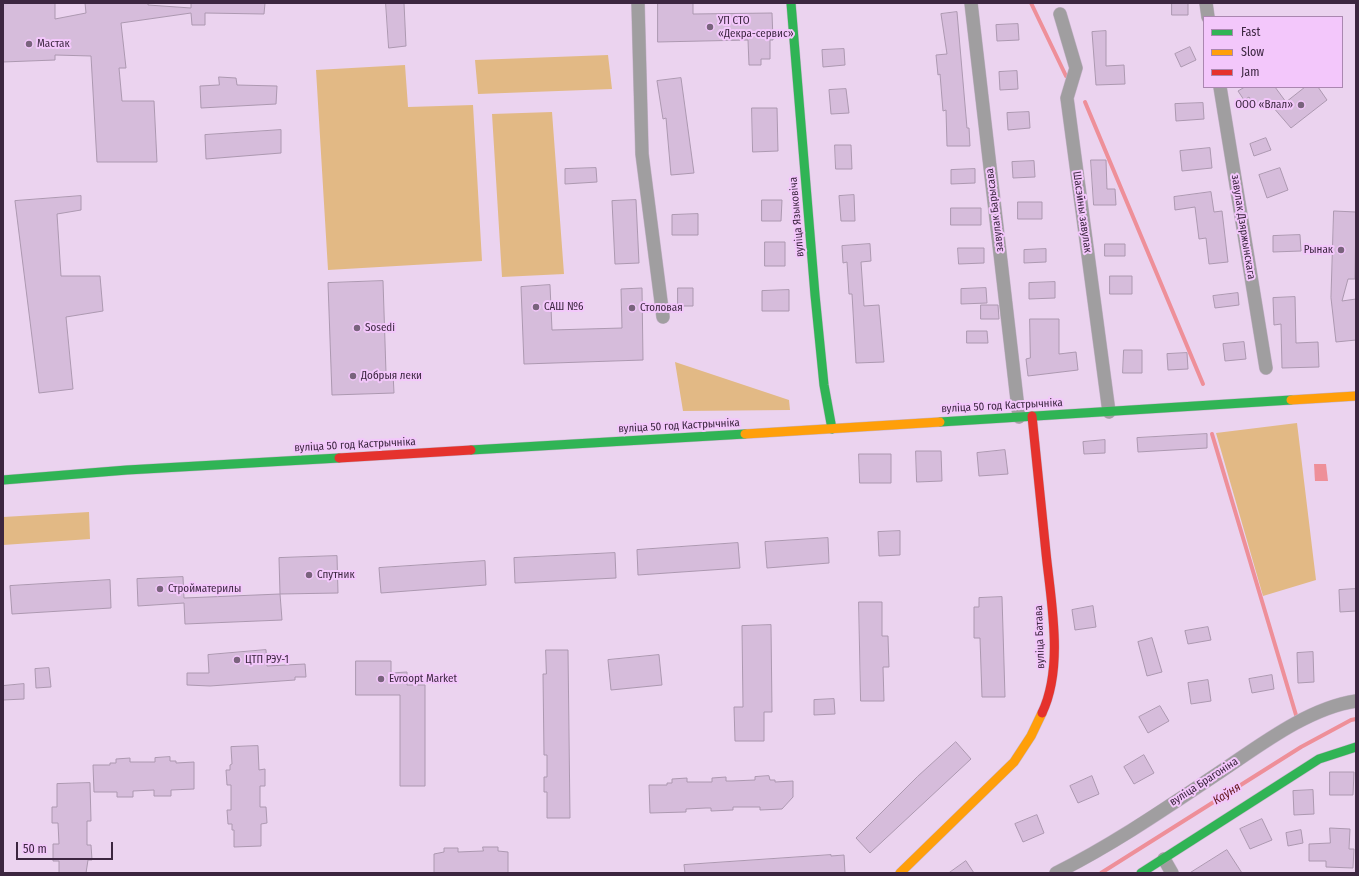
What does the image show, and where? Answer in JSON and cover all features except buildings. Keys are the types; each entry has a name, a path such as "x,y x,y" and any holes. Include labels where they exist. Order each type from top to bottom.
{"main road":[{"name":"вуліца Языковіча","path":"792,3 816,303 824,385 832,429"},
{"name":"вуліца 50 год Кастрычніка","path":"3,480 128,470 832,429 1356,396"},
{"name":"вуліца Батава","path":"908,870 1014,762 1031,736 1046,705 1054,669 1053,627 1032,416"},
{"path":"1141,873 1318,759 1356,748"}],"street":[{"path":"638,3 642,154 663,318"},
{"name":"завулак Барысава","path":"971,3 1018,417"},
{"path":"1206,3 1208,16"},
{"name":"Шасэйны завулак","path":"1060,14 1076,68 1067,98 1109,412"},
{"name":"завулак Дзяржынскага","path":"1220,88 1266,368"},
{"name":"вуліца Брагоніна","path":"1056,873 1095,854 1281,732 1318,712 1346,702 1356,701"},
{"path":"1164,859 1172,873"}],"shaded area":[{"path":"608,55 612,89 478,94 475,60"},
{"path":"405,65 408,107 473,105 482,261 328,270 316,70"},
{"path":"552,112 564,274 502,277 492,114"},
{"path":"675,362 789,400 790,410 683,411"},
{"path":"1297,423 1316,580 1263,596 1216,433"},
{"path":"1314,464 1326,464 1328,481 1315,481"},
{"path":"89,512 90,539 3,545 3,517"}],"waterway":[{"path":"1031,3 1066,76"},
{"path":"1085,102 1203,384"},
{"path":"1212,434 1296,715"},
{"name":"Каўня","path":"1101,873 1301,747 1351,720 1356,719"}],"traffic: fast":[{"path":"791,3 815,295 824,385 832,429"},
{"path":"940,422 1291,400"},
{"path":"471,450 745,434"},
{"path":"3,480 127,470 339,458"},
{"path":"1141,873 1319,759 1356,747"}],"traffic: slow":[{"path":"1291,400 1356,396"},
{"path":"745,434 940,422"},
{"path":"900,873 1014,762 1031,736 1042,713"}],"traffic: jam":[{"path":"1032,416 1054,634 1053,675 1049,695 1042,713"},
{"path":"339,458 471,450"}],"place":[{"name":"УП СТО «Декра-сервис»","path":"710,27"},
{"name":"Мастак","path":"29,44"},
{"name":"ООО «Влал»","path":"1301,105"},
{"name":"Рынак","path":"1341,250"},
{"name":"САШ №6","path":"536,307"},
{"name":"Столовая","path":"632,308"},
{"name":"Sosedi","path":"357,328"},
{"name":"Добрыя леки","path":"353,376"},
{"name":"Спутник","path":"309,575"},
{"name":"Стройматерилы","path":"160,589"},
{"name":"ЦТП РЭУ-1","path":"237,660"},
{"name":"Evroopt Market","path":"381,679"}]}
